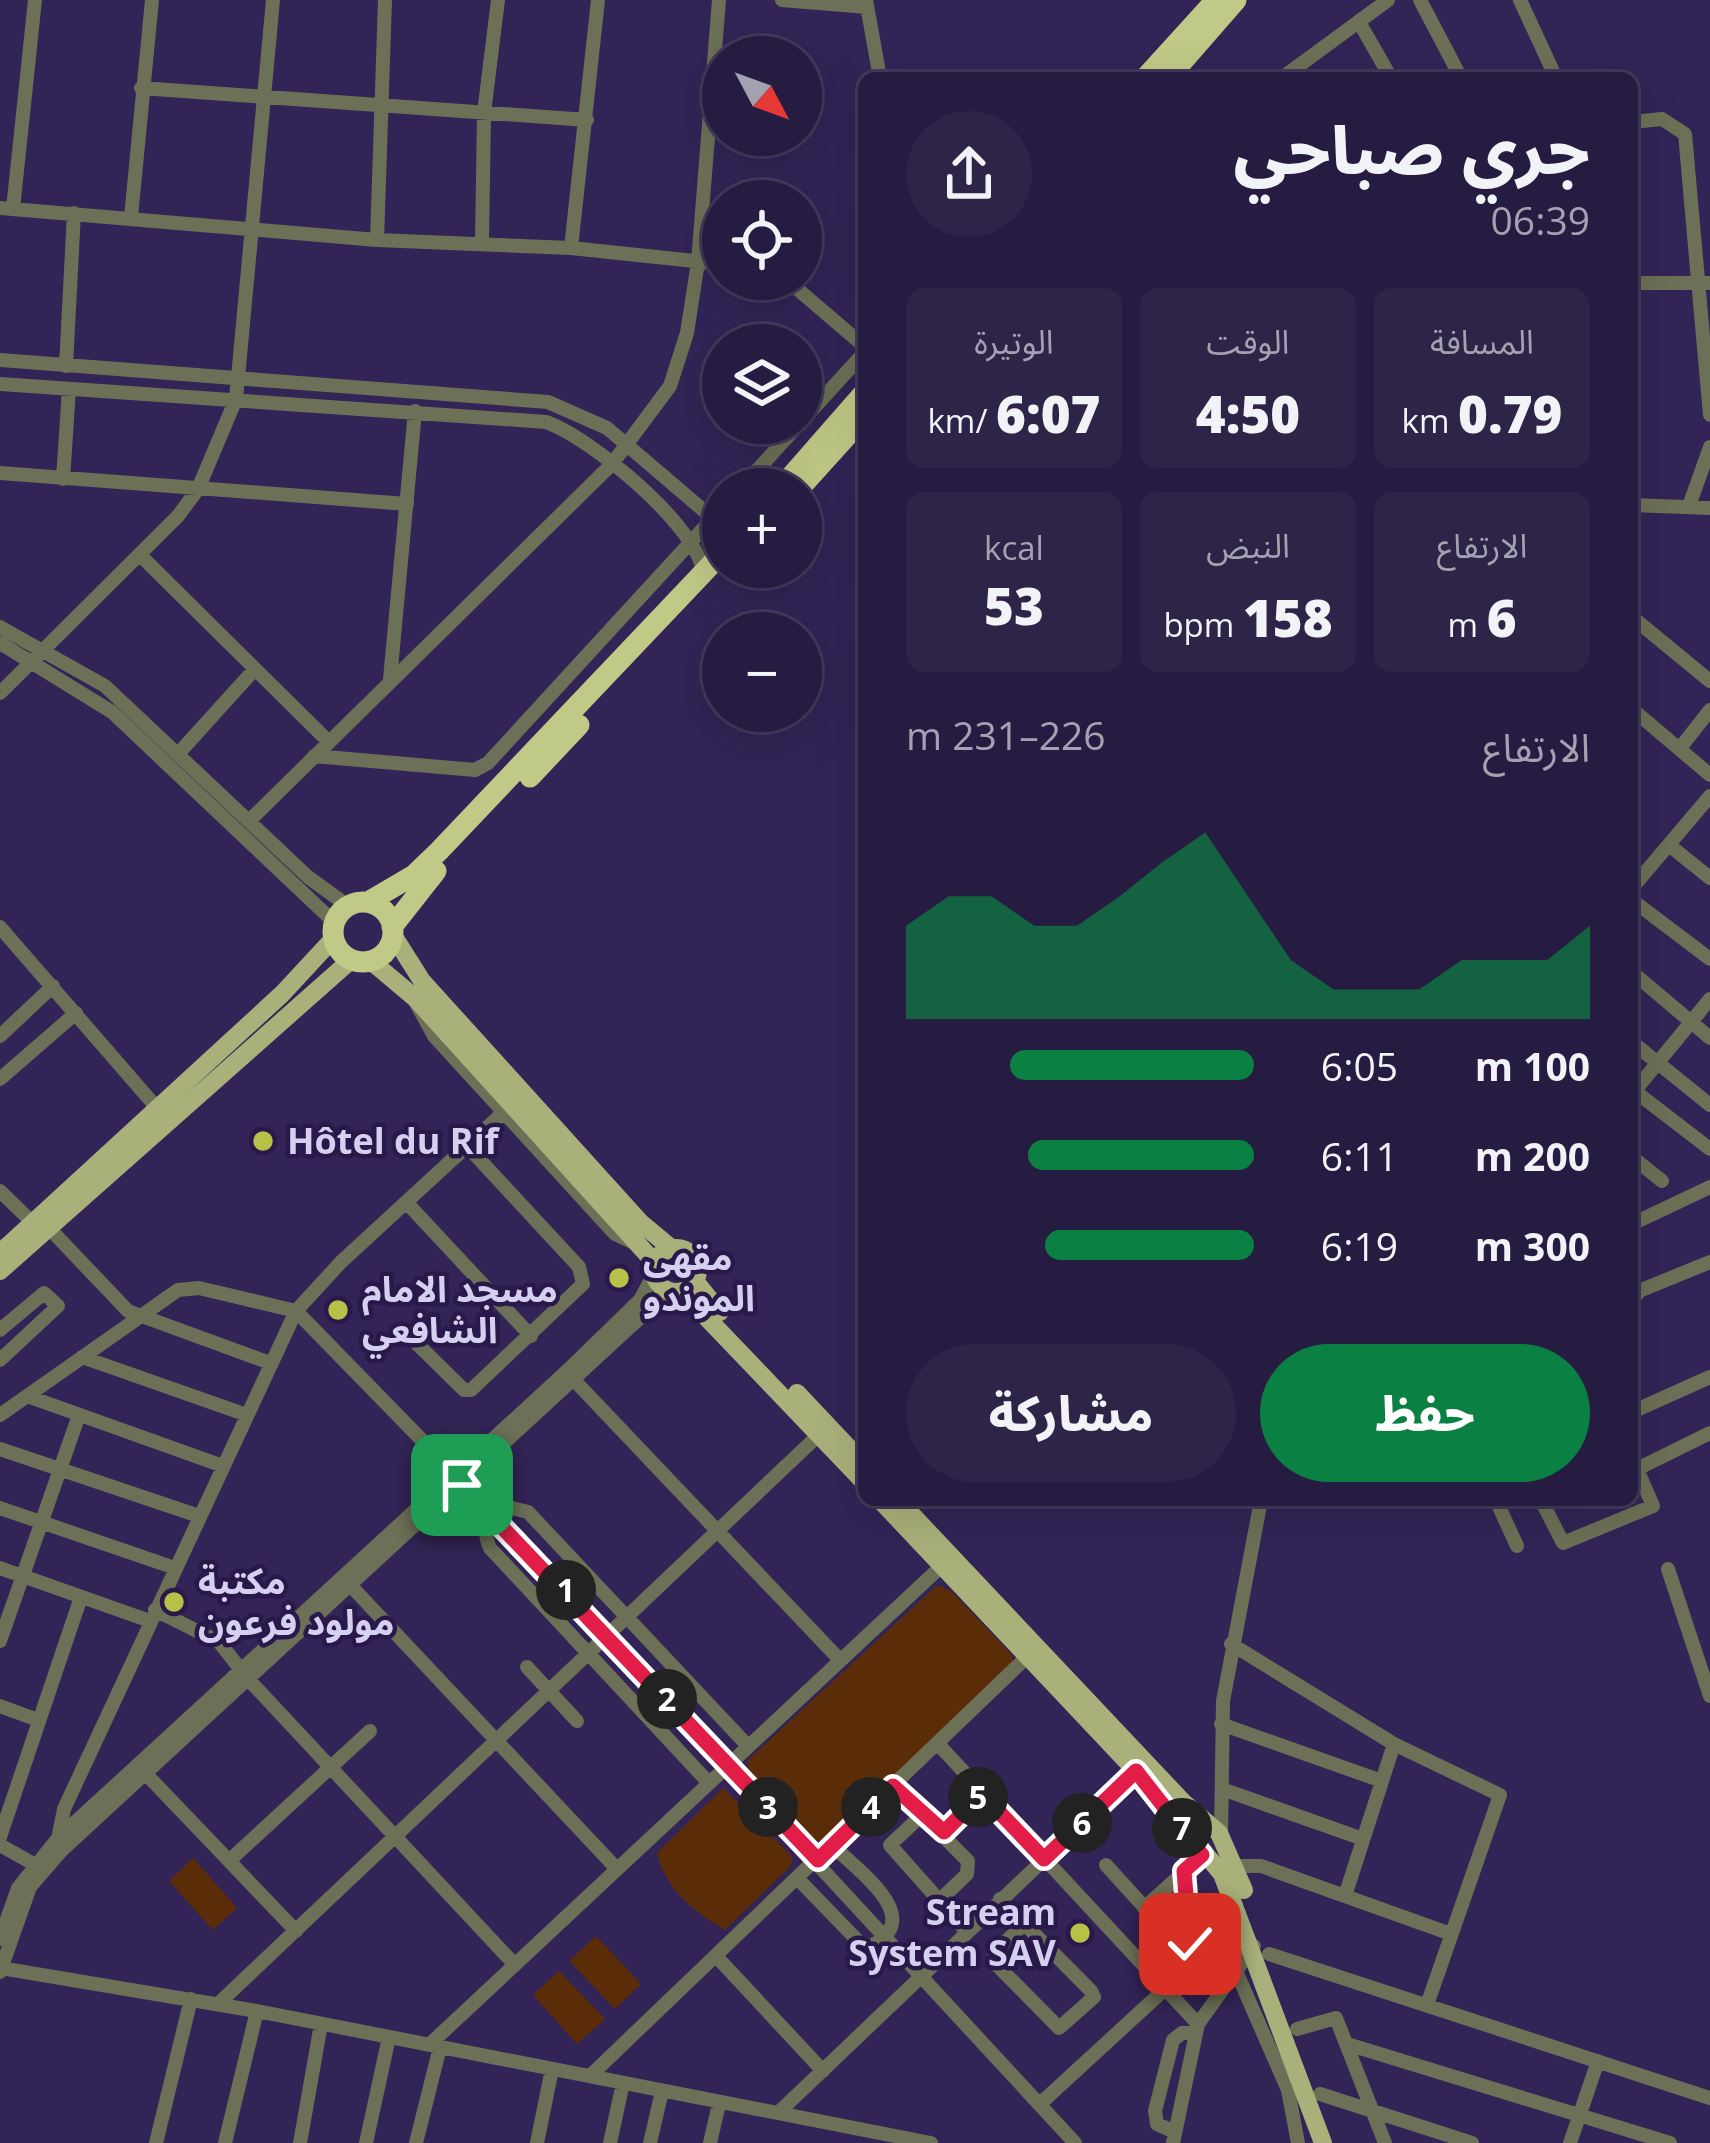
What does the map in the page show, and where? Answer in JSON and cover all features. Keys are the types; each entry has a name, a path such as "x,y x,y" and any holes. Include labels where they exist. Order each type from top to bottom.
{"highway":[{"path":"1150,72 1216,0"},
{"path":"1173,72 1236,0"},
{"path":"798,468 858,400"},
{"path":"818,468 858,424"},
{"path":"346,917 399,886 439,851 702,575"},
{"path":"346,917 361,960 386,951 421,886 707,588"},
{"path":"346,917 384,910 393,931"}],"main road":[{"path":"0,1271 346,917"},
{"path":"393,931 422,980 641,1222 671,1248 686,1250 695,1258 682,1288"},
{"path":"0,1252 41,1225 361,960 415,998 641,1244 655,1269 682,1288 858,1459"},
{"path":"655,1269 671,1248"},
{"path":"824,1430 858,1475"},
{"path":"887,1506 947,1561 1141,1767 1214,1829 1261,1950 1323,2143"},
{"path":"903,1506 947,1561"},
{"path":"1141,1767 1202,1855 1235,1878"},
{"path":"1188,1838 1214,1829"},
{"path":"1202,1855 1214,1829"},
{"path":"1261,1950 1297,2029 1307,2087 1335,2143"}],"street":[{"path":"35,0 7,208 377,240 571,248 702,262"},
{"path":"131,218 152,0"},
{"path":"0,692 140,555 198,489 236,399 273,0"},
{"path":"377,240 385,0"},
{"path":"482,244 484,112 497,0"},
{"path":"571,248 598,0"},
{"path":"249,821 612,464 670,386 687,333 698,262 719,0"},
{"path":"782,0 867,4 879,72"},
{"path":"1290,72 1388,0"},
{"path":"1420,0 1458,72"},
{"path":"1520,0 1550,72"},
{"path":"1359,22 1388,72"},
{"path":"1304,62 1308,72"},
{"path":"141,88 586,120"},
{"path":"1638,121 1662,119 1685,134 1703,283 1710,415"},
{"path":"66,366 74,213"},
{"path":"1638,282 1703,283"},
{"path":"809,300 858,345"},
{"path":"822,399 858,357"},
{"path":"0,361 548,402 594,419 702,511"},
{"path":"0,384 546,422 572,432 612,464 692,541 702,568"},
{"path":"63,479 68,389"},
{"path":"390,679 415,411"},
{"path":"759,468 782,444"},
{"path":"1689,506 1710,446"},
{"path":"0,473 407,505"},
{"path":"1638,505 1710,508"},
{"path":"314,756 475,770 488,764 702,534"},
{"path":"140,555 328,741"},
{"path":"1638,622 1710,681"},
{"path":"0,627 160,753 346,917"},
{"path":"0,643 40,655 105,686 346,917"},
{"path":"178,754 254,669"},
{"path":"1680,748 1710,710"},
{"path":"1638,714 1710,775"},
{"path":"1638,875 1710,796"},
{"path":"1669,844 1710,878"},
{"path":"1638,905 1710,959"},
{"path":"0,927 157,1108"},
{"path":"1638,977 1710,1038"},
{"path":"0,1036 53,986"},
{"path":"415,998 434,1036 615,1234 641,1244"},
{"path":"1638,1086 1710,999"},
{"path":"0,1079 76,1012"},
{"path":"1638,1048 1710,1105"},
{"path":"1638,1096 1710,1149"},
{"path":"60,1844 64,1809 296,1311 504,1112"},
{"path":"405,1332 470,1390 583,1284 583,1277 467,1146"},
{"path":"1638,1162 1662,1181"},
{"path":"1638,1221 1710,1187"},
{"path":"0,1191 128,1311 270,1363"},
{"path":"406,1202 531,1336"},
{"path":"1638,1289 1710,1262"},
{"path":"60,1844 146,1774 246,1675 352,1587 635,1305 655,1269"},
{"path":"0,1415 187,1288 296,1311 566,1590 1076,2143"},
{"path":"682,1288 458,1481 60,1844 7,1898 0,1969 218,2004 931,2143"},
{"path":"0,1330 44,1293 58,1306 0,1360"},
{"path":"82,1357 248,1415"},
{"path":"1638,1409 1710,1377"},
{"path":"574,1380 840,1660"},
{"path":"27,1396 223,1466"},
{"path":"0,1638 79,1415"},
{"path":"218,2004 591,1656 824,1430"},
{"path":"1638,1464 1710,1433"},
{"path":"0,1449 199,1516"},
{"path":"1544,1506 1563,1544 1652,1506 1638,1475"},
{"path":"710,1783 490,1548 485,1530 493,1513 504,1506 528,1512 748,1746"},
{"path":"1214,1829 1222,1789 1221,1724 1231,1644 1260,1506"},
{"path":"1499,1506 1517,1546"},
{"path":"0,1508 175,1568"},
{"path":"416,2143 434,2046 947,1561"},
{"path":"0,1568 81,1597 152,1615 219,1642 515,1965"},
{"path":"1668,1569 1710,1696"},
{"path":"352,1587 617,1869"},
{"path":"531,1592 566,1590"},
{"path":"38,1867 0,1841 81,1597"},
{"path":"1231,1644 1394,1744 1500,1795 1427,2005"},
{"path":"590,2076 1033,1651"},
{"path":"527,1667 577,1721"},
{"path":"658,1689 693,1688"},
{"path":"0,1706 38,1720"},
{"path":"1221,1724 1382,1780"},
{"path":"230,1860 370,1731"},
{"path":"937,1743 1196,2028"},
{"path":"1345,1896 1394,1744"},
{"path":"779,2112 1141,1767"},
{"path":"146,1774 296,1931"},
{"path":"893,1786 944,1832 970,1867 938,1902"},
{"path":"1222,1789 1363,1839"},
{"path":"944,1832 982,1794"},
{"path":"924,1813 890,1845 967,1932"},
{"path":"798,1879 859,1942 872,1946 886,1939 895,1922 892,1905 832,1845"},
{"path":"1144,1908 1202,1855"},
{"path":"1106,1865 1181,1951 1188,1951 1184,1871"},
{"path":"1235,1878 1261,1866 1451,1934"},
{"path":"3,1942 38,1867"},
{"path":"1000,1899 1025,1923 1094,1997 1059,2028 993,1961 995,1952 1025,1923"},
{"path":"1196,2028 1173,2040 1154,2110 1157,2124 1174,2137 1196,2028 1236,1970 1261,1950 1710,2098"},
{"path":"716,1956 824,2071"},
{"path":"1236,1970 1307,2087 1472,2143"},
{"path":"1041,2103 1165,1989"},
{"path":"156,2143 191,1999"},
{"path":"225,2143 256,2012"},
{"path":"1297,2029 1336,2018 1384,2143"},
{"path":"300,2143 321,2024"},
{"path":"366,2143 389,2037"},
{"path":"1347,2044 1670,2143"},
{"path":"1570,2143 1598,2061"},
{"path":"537,2143 552,2069"},
{"path":"610,2143 623,2083"},
{"path":"1298,2143 1307,2087"},
{"path":"650,2143 662,2091"},
{"path":"710,2143 719,2104"}],"shaded area":[{"path":"937,1585 951,1591 1012,1655 1013,1667 830,1838 812,1842 749,1770 747,1761"},
{"path":"723,1788 792,1856 791,1866 725,1930 683,1899 657,1853"},
{"path":"193,1858 237,1908 213,1930 169,1881"},
{"path":"596,1936 641,1984 615,2009 569,1961"},
{"path":"559,1971 605,2019 577,2044 533,1995"}],"place":[{"name":"Hôtel du Rif","path":"263,1141"},
{"name":"مقهى الموندو","path":"619,1278"},
{"name":"مسجد الامام الشافعي","path":"338,1310"},
{"name":"مكتبة مولود فرعون","path":"174,1602"},
{"name":"Stream System SAV","path":"1080,1933"}],"route":[{"path":"462,1485 818,1860 893,1786 944,1832 982,1794 1044,1859 1136,1771 1202,1855 1184,1871 1190,1944"}]}
